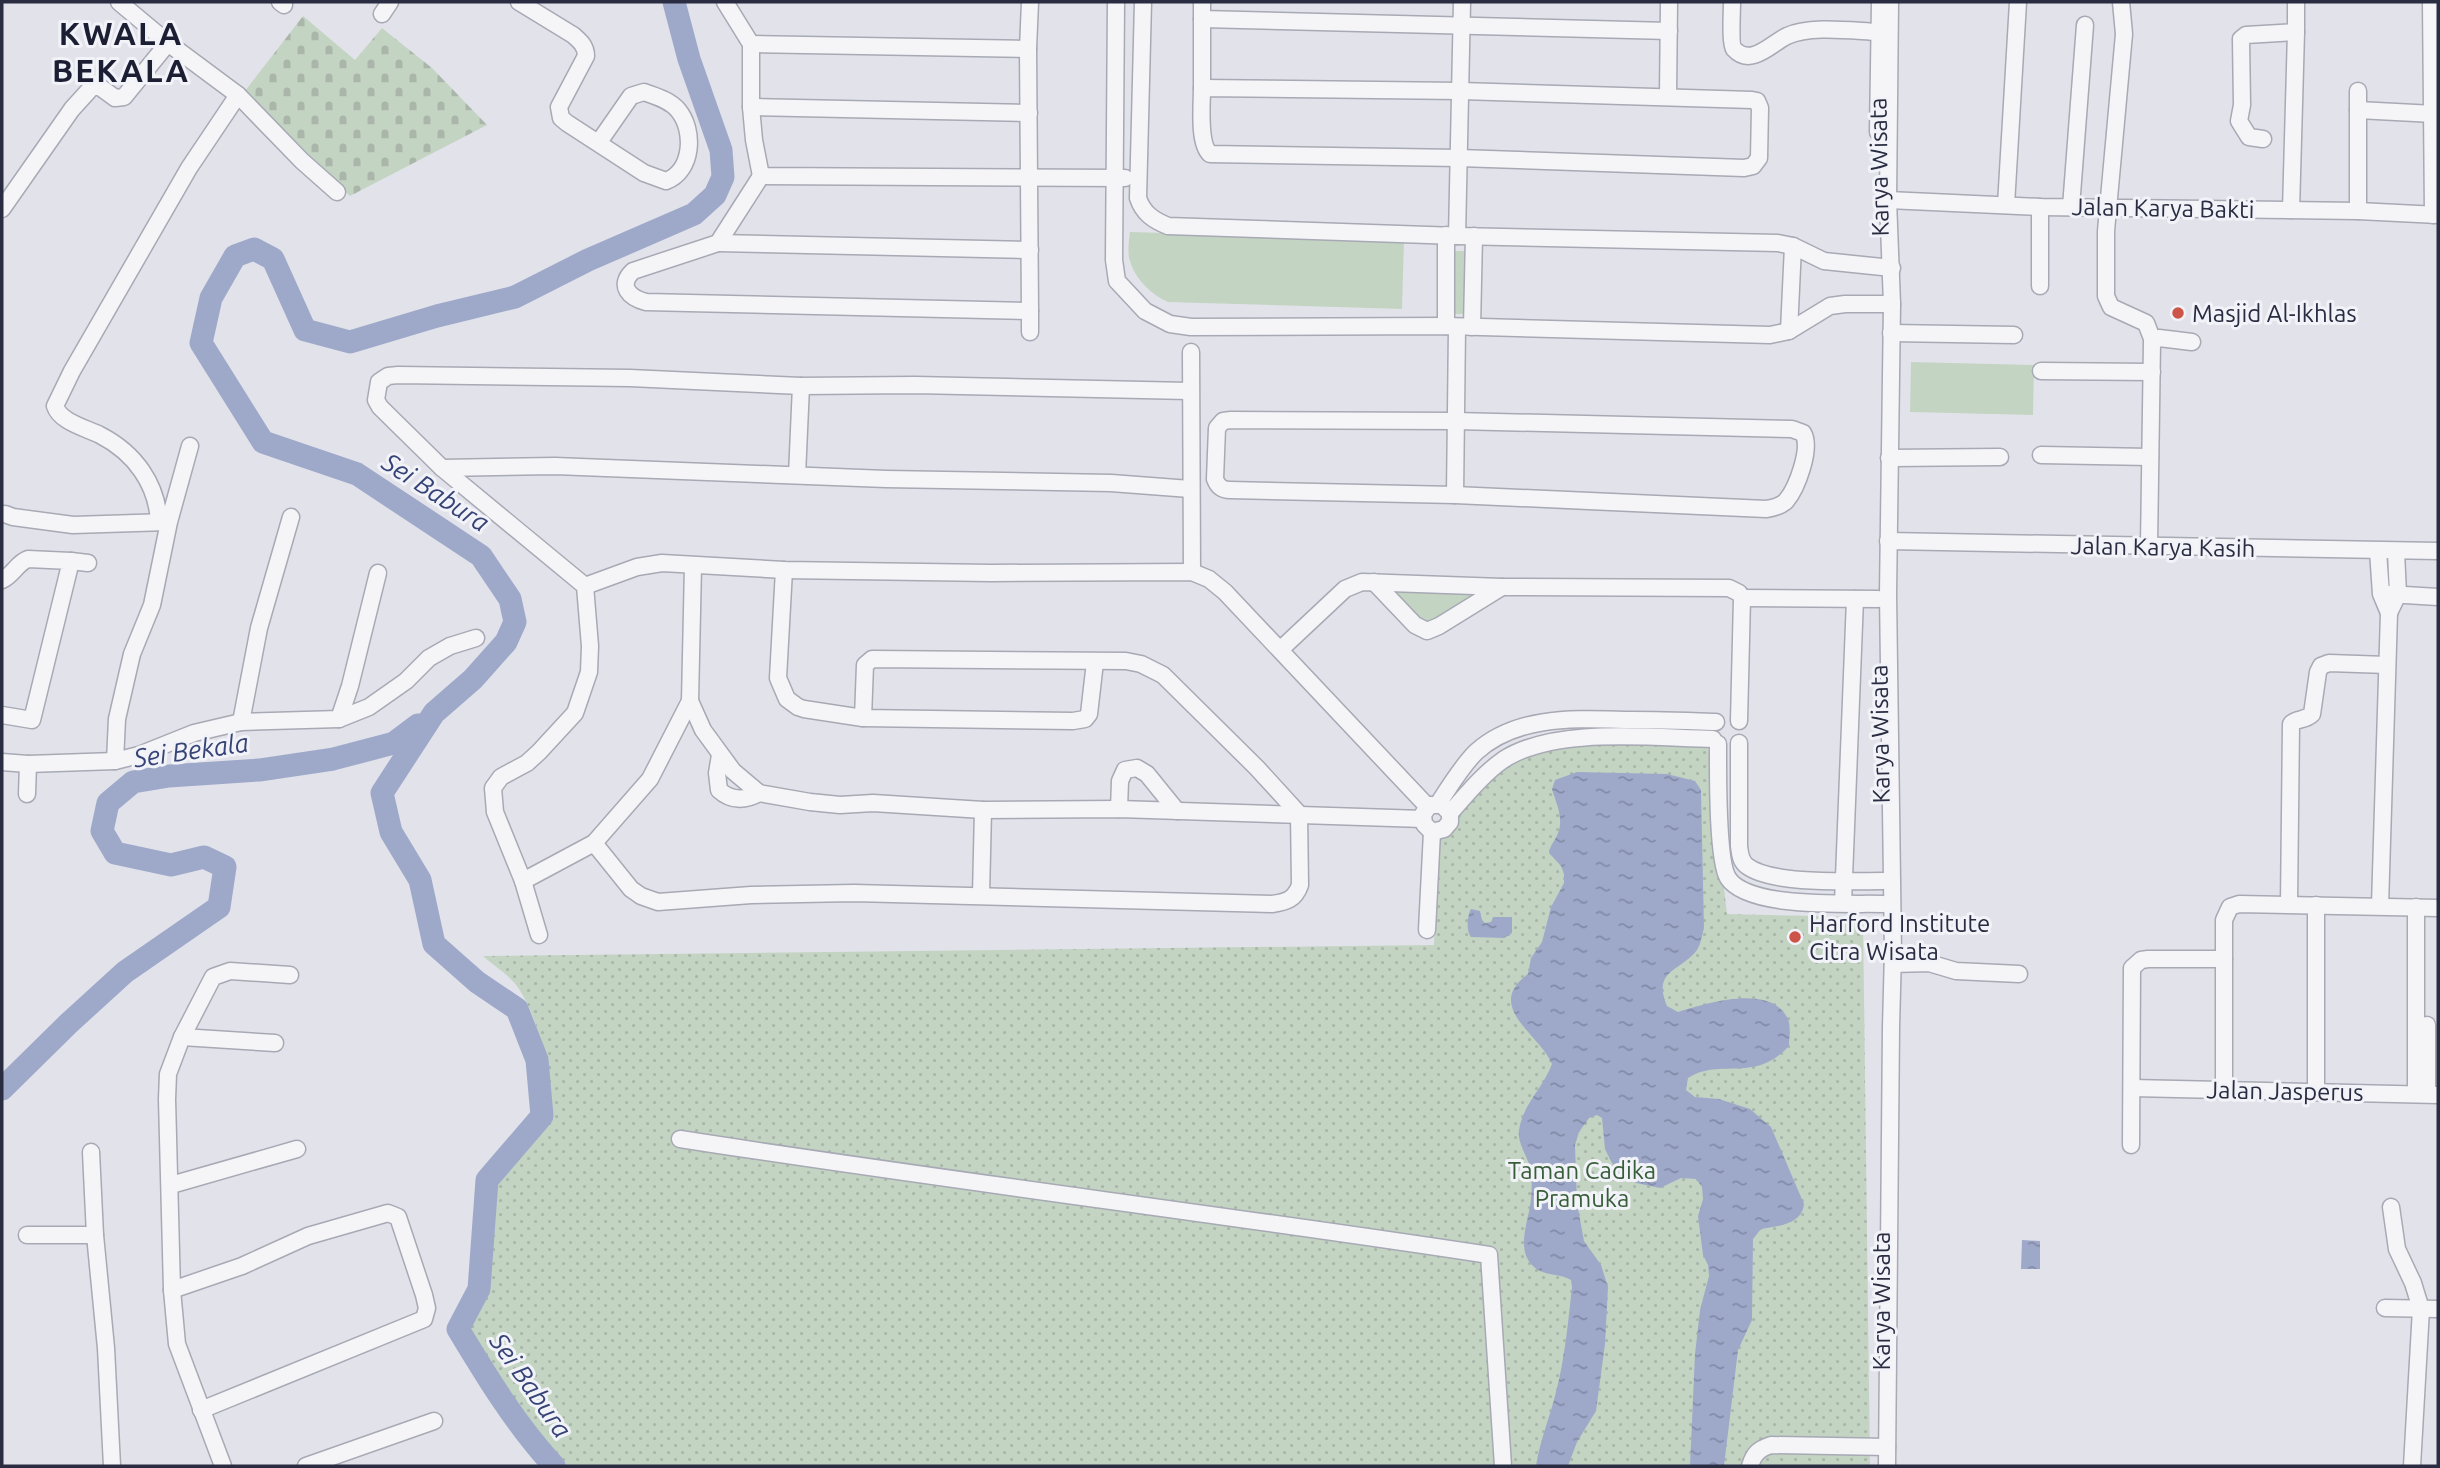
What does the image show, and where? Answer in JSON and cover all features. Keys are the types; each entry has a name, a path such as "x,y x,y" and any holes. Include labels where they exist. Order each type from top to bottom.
{"street":[{"path":"119,2 168,43 238,95 302,161 337,192"},
{"path":"519,2 547,18 584,46 586,55 558,111 567,123 644,173 666,181 676,177 690,146 687,122 677,107 644,92 632,96 599,142"},
{"path":"718,243 761,176 751,107 751,44 725,2"},
{"path":"1030,2 1028,176 1031,332"},
{"path":"1116,2 1116,281 1145,311 1170,324 1191,327 1458,327 1770,335 1790,331 1830,306 1887,304"},
{"path":"1143,2 1138,198 1142,208 1156,221 1168,226 1451,236 1778,243 1793,246 1824,261 1886,268"},
{"path":"1455,495 1458,327 1451,236 1459,158 1462,2"},
{"path":"1668,96 1670,2"},
{"path":"1732,2 1731,45 1738,52 1747,55 1755,55 1769,49 1785,36 1795,33 1821,30 1878,32"},
{"name":"Karya Wisata","path":"1880,2 1878,197 1886,268"},
{"name":"Karya Wisata","path":"1887,1466 1883,1447 1883,881 1878,599 1887,304 1890,2"},
{"path":"2006,205 2018,2"},
{"path":"2121,2 2124,34 2106,231 2108,302 2117,311 2144,321 2153,341 2149,546"},
{"path":"2291,210 2296,2"},
{"path":"2431,2 2436,215"},
{"path":"1202,88 1461,91 1757,101 1760,108 1759,158 1756,164 1744,168 1201,152 1202,10 1462,26 1669,31"},
{"path":"1116,19 1143,19"},
{"path":"2071,207 2085,25"},
{"path":"2263,139 2249,137 2239,121 2242,105 2241,38 2246,35 2296,32"},
{"path":"2,209 72,109 92,87 100,87 115,98 124,97 168,43"},
{"path":"751,44 1028,49"},
{"path":"2358,91 2362,211"},
{"path":"164,522 142,469 126,452 103,436 57,413 55,406 72,371 183,179 238,95"},
{"path":"751,107 1030,113"},
{"path":"2358,110 2434,114"},
{"path":"761,176 1137,178"},
{"name":"Jalan Karya Bakti","path":"1888,200 2040,207 2362,211 2436,215"},
{"path":"2039,286 2040,207"},
{"path":"1458,327 1475,236"},
{"path":"1030,250 718,243 633,271 627,276 625,288 633,299 646,302 1030,311"},
{"path":"1790,331 1793,246"},
{"name":"Karya Wisata","path":"1880,1466 1887,1346 1893,964 1888,541 1891,333 1887,304"},
{"path":"1891,333 2014,335"},
{"path":"2153,341 2159,338 2192,342"},
{"path":"1191,352 1189,391 1192,572"},
{"path":"2041,371 2152,372"},
{"path":"539,935 523,881 495,812 493,788 501,777 527,763 575,713 589,673 590,646 585,586 442,468 380,407 376,394 379,382 398,374 589,377 801,386 915,385 1189,391"},
{"path":"797,475 801,386"},
{"path":"1231,419 1456,421 1792,429 1803,433 1807,445 1804,461 1788,499 1772,508 1455,495 1223,490 1217,486 1215,479 1216,433 1223,421 1231,419"},
{"path":"115,761 117,719 132,654 152,605 164,522 190,446"},
{"path":"2041,455 2150,457"},
{"path":"1888,457 2000,457"},
{"path":"442,468 555,466 886,479 1111,483 1190,489"},
{"path":"5,514 73,525 164,522"},
{"path":"241,722 259,628 291,517"},
{"name":"Jalan Karya Kasih","path":"1888,541 2438,551"},
{"path":"2378,551 2381,594 2389,613"},
{"path":"2380,906 2389,613 2398,594 2396,552"},
{"path":"2,580 12,574 21,561 28,559 88,564"},
{"path":"31,737 32,720 71,561"},
{"path":"585,586 650,564 784,570 1192,572 1209,579 1225,592 1434,815"},
{"path":"693,566 690,701 703,730 720,755 733,771 760,793 841,805 873,803 983,810 1119,809 1434,815 1503,761 1538,744 1577,737 1716,742 1726,748 1739,743"},
{"path":"784,570 778,678 792,703 804,709 863,718 1073,721 1085,719 1092,704 1095,662"},
{"path":"339,719 350,686 377,573"},
{"path":"1281,649 1345,589 1362,582 1502,587 1735,589 1742,598 1740,854 1746,866 1778,878 1883,881"},
{"path":"1374,582 1415,625 1427,631 1502,587"},
{"path":"2381,594 2438,597"},
{"path":"1742,598 1878,599"},
{"path":"1843,903 1855,599"},
{"path":"2,762 29,764 115,761 139,755 194,733 241,722 339,719 369,707 406,681 429,658 450,646 475,638"},
{"path":"594,843 631,889 658,902 751,894 981,895 1283,903 1297,893 1300,885 1299,814 1163,675 1141,664 872,659 865,666 863,718"},
{"path":"2289,904 2291,724 2312,714 2321,666 2329,663 2387,665"},
{"path":"523,881 594,843 650,779 690,701"},
{"path":"2,715 32,720"},
{"path":"1427,930 1434,815 1464,765 1488,743 1518,728 1576,718 1716,722 1725,717 1739,721"},
{"path":"1576,718 1577,737"},
{"path":"1716,722 1712,730 1716,742 1725,871 1729,880 1756,897 1883,904"},
{"path":"720,755 717,773 719,790 727,798 751,798 760,793"},
{"path":"27,794 29,764"},
{"path":"1119,809 1122,775 1131,768 1137,768 1147,775 1177,811"},
{"path":"981,895 983,810"},
{"path":"1777,900 1778,878"},
{"path":"2224,1090 2225,915 2230,907 2239,904 2427,907 2427,1095"},
{"path":"2316,905 2316,1091"},
{"path":"2131,1145 2131,973 2135,963 2148,958 2224,959"},
{"path":"1893,964 1929,963 1956,971 2019,974"},
{"path":"223,1466 177,1344 172,1290 168,1074 182,1037 213,977 230,971 290,975"},
{"path":"182,1037 275,1043"},
{"name":"Jalan Jasperus","path":"2132,1088 2427,1095"},
{"path":"680,1139 876,1170 1303,1227 1489,1255 1503,1466"},
{"path":"171,1185 297,1149"},
{"path":"91,1152 112,1466"},
{"path":"2391,1207 2397,1249 2413,1283 2421,1309 2412,1466"},
{"path":"172,1290 242,1266 308,1236 388,1213 398,1217 424,1295 427,1308 424,1319 201,1410"},
{"path":"27,1235 95,1235"},
{"path":"2385,1308 2438,1310"},
{"path":"306,1466 435,1421"},
{"path":"1750,1466 1759,1449 1771,1445 1883,1447"}],"green space":[{"path":"303,16 355,60 382,28 432,68 487,125 350,196 245,91"},
{"path":"1130,232 1404,240 1402,309 1168,302 1150,291 1132,268 1128,247"},
{"path":"1449,251 1468,251 1468,314 1449,314"},
{"path":"1911,362 2034,365 2033,415 1910,412"},
{"path":"1386,588 1479,591 1424,627"},
{"name":"Taman Cadika Pramuka","path":"1590,743 1708,746 1727,914 1863,917 1870,1466 566,1466 525,1418 466,1329 488,1287 495,1181 551,1119 543,1052 534,1020 516,984 483,956 1434,945 1437,837 1455,813 1488,778 1525,753"}],"water":[{"path":"1577,772 1667,774 1695,781 1701,790 1704,928 1697,950 1665,978 1663,994 1667,1006 1678,1012 1721,1001 1753,999 1768,1001 1780,1008 1789,1022 1789,1046 1776,1057 1750,1067 1700,1072 1688,1078 1686,1090 1695,1097 1719,1099 1750,1109 1771,1127 1804,1204 1799,1216 1794,1220 1761,1229 1753,1239 1752,1320 1738,1350 1724,1466 1690,1466 1695,1354 1700,1310 1709,1276 1703,1255 1698,1216 1703,1199 1702,1187 1696,1179 1681,1178 1660,1188 1636,1183 1612,1163 1605,1149 1602,1118 1597,1115 1589,1118 1579,1132 1575,1145 1577,1203 1584,1241 1601,1265 1608,1287 1605,1344 1596,1411 1577,1442 1568,1466 1536,1466 1562,1366 1572,1287 1571,1280 1536,1269 1527,1258 1525,1250 1531,1177 1530,1166 1519,1139 1519,1130 1529,1104 1552,1064 1519,1020 1511,998 1516,986 1528,974 1531,958 1542,942 1551,907 1564,883 1561,866 1549,853 1560,827 1559,811 1552,789 1555,780"},
{"path":"1471,909 1480,911 1485,923 1491,922 1493,917 1512,917 1512,933 1504,938 1471,937 1468,923"},
{"path":"2022,1240 2040,1241 2040,1269 2021,1269"}],"waterway":[{"name":"Sei Babura","path":"554,1466 491,1383 458,1329 479,1289 487,1180 542,1116 537,1060 517,1009 477,982 434,944 420,880 391,832 382,793 434,713 473,679 506,642 515,622 510,599 481,556 357,474 263,442 201,343 211,298 235,256 254,249 273,259 305,330 350,342 437,316 515,297 588,260 694,214 715,195 723,177 721,150 689,59 674,2"},
{"name":"Sei Bekala","path":"2,1089 125,972 219,907 225,867 204,857 171,865 115,853 102,831 108,803 133,782 169,776 259,770 333,759 394,743 418,725"}],"place":[{"name":"Masjid Al-Ikhlas","path":"2178,313"},
{"name":"Harford Institute Citra Wisata","path":"1795,937"}],"district":[{"name":"KWALA BEKALA","path":"121,52"}]}
